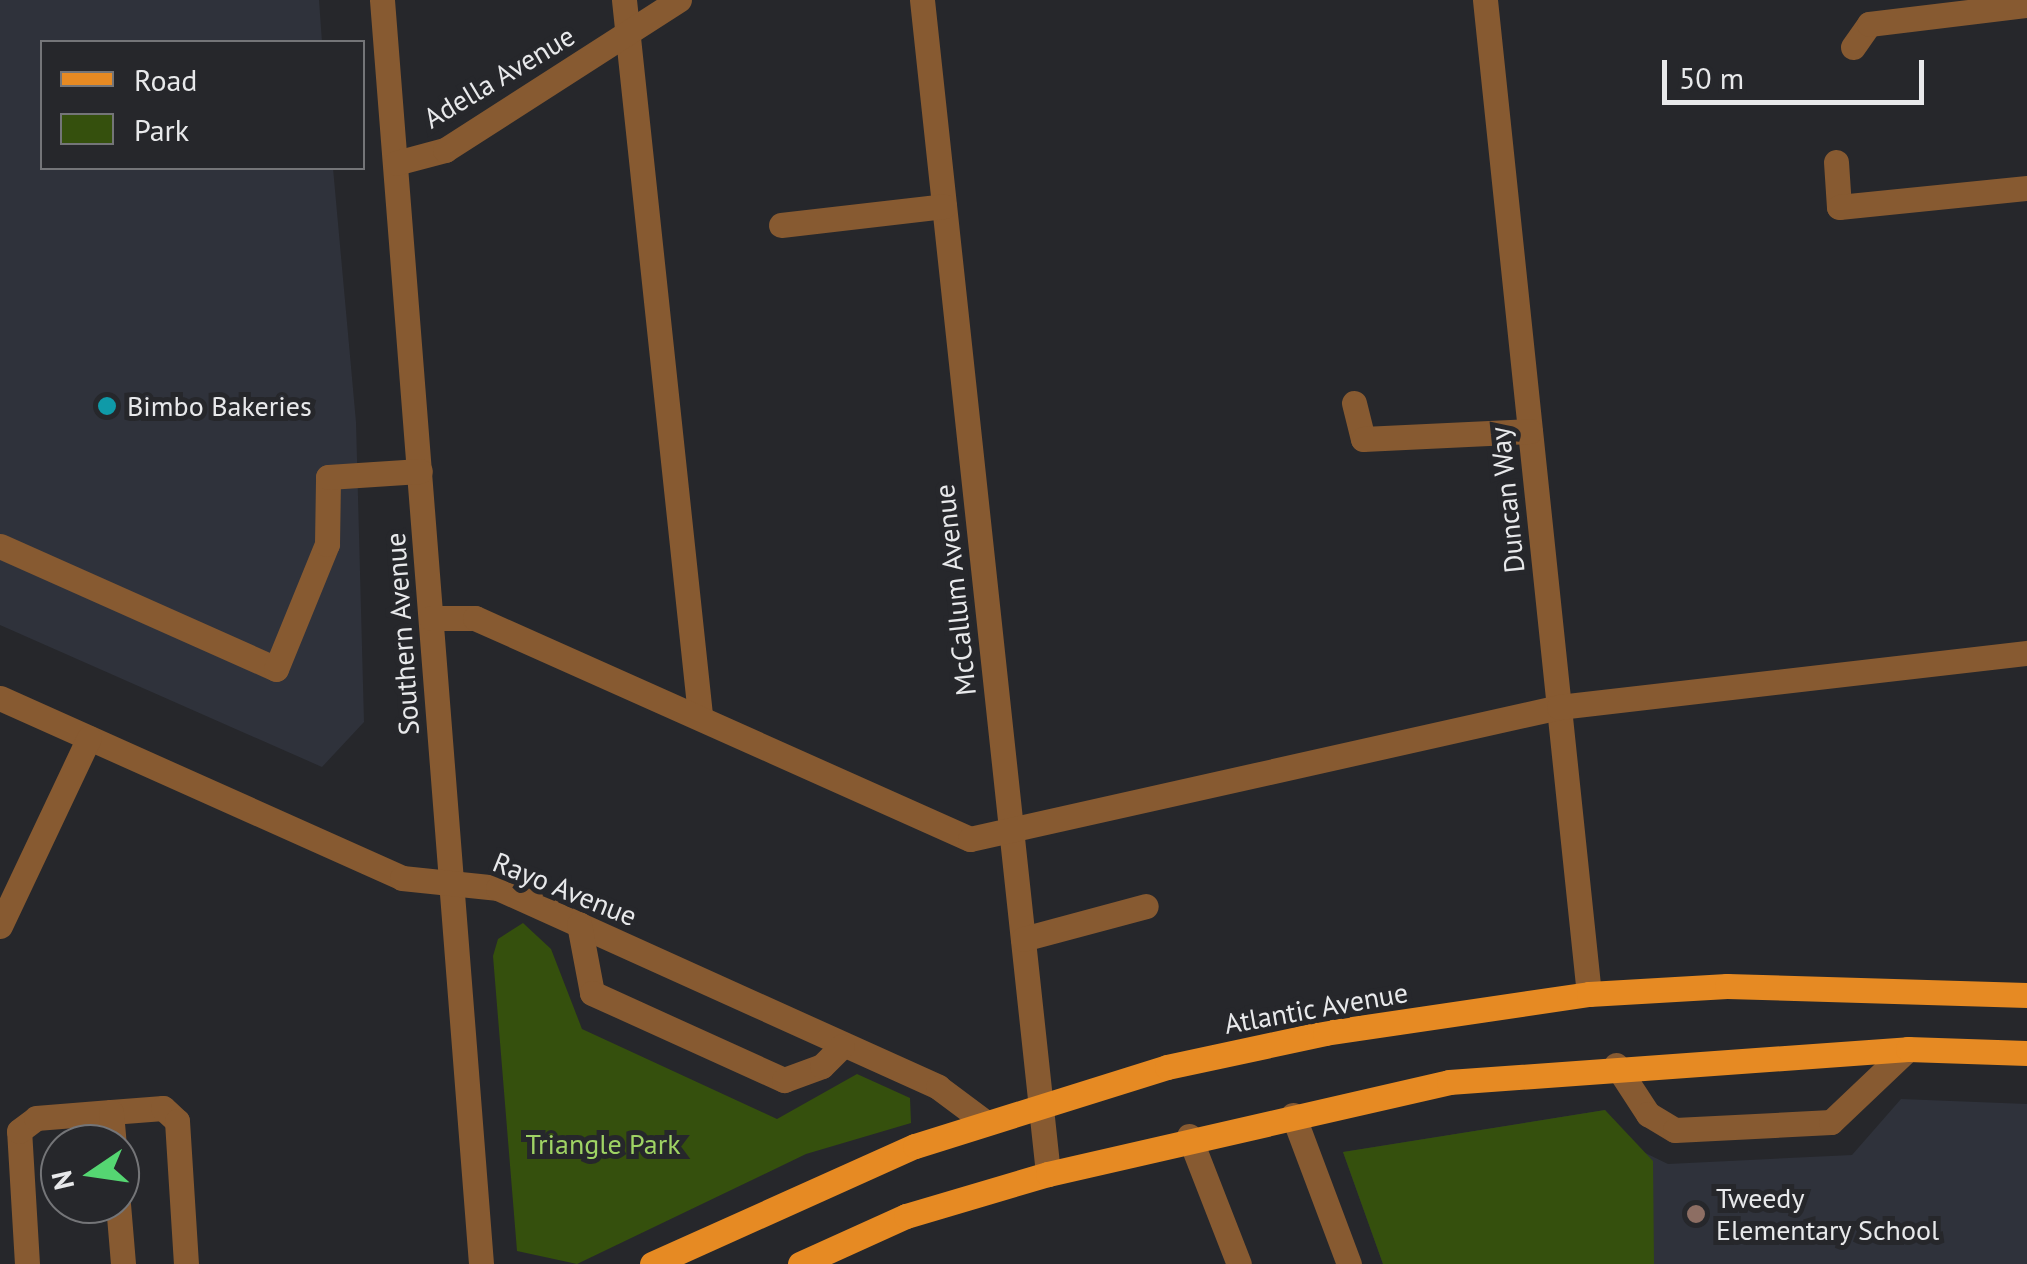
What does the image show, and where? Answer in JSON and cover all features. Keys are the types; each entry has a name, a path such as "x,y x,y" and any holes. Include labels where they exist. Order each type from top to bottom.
{"main road":[{"name":"Atlantic Avenue","path":"652,1264 985,1122 1040,1104 1325,1033 1590,994 1727,986 2027,995"},
{"path":"800,1264 906,1216 1048,1174 1189,1136 1449,1082 1616,1065 1908,1048 2027,1053"}],"street":[{"name":"Southern Avenue","path":"382,0 482,1264"},
{"path":"624,0 700,715"},
{"name":"Adella Avenue","path":"396,163 445,150 679,0"},
{"name":"McCallum Avenue","path":"922,0 1048,1174"},
{"name":"Duncan Way","path":"1485,0 1590,994"},
{"path":"1853,48 1869,24 2027,6"},
{"path":"1836,162 1840,207 2027,188"},
{"path":"781,225 944,206"},
{"path":"1354,402 1364,439 1530,430"},
{"path":"0,546 276,669 328,544 328,477 420,471"},
{"path":"431,618 475,618 700,715 957,837 1012,834 1560,706 2027,654"},
{"name":"Rayo Avenue","path":"0,698 402,878 451,880 498,888 938,1087 985,1122"},
{"path":"0,926 88,738"},
{"path":"1023,939 1146,906"},
{"path":"579,924 592,994 784,1080 822,1066 842,1046"},
{"path":"1616,1065 1648,1114 1675,1130 1831,1122 1908,1048"},
{"path":"27,1264 10,1127 36,1118 162,1108 177,1121 186,1264"},
{"path":"111,1112 112,1124"},
{"path":"1293,1114 1349,1264"},
{"path":"1189,1136 1238,1264"},
{"path":"120,1224 123,1264"}],"shaded area":[{"path":"0,0 319,0 322,40 40,40 40,170 333,170 356,422 364,722 322,767 0,625"},
{"name":"Tweedy Elementary School","path":"1901,1099 2027,1104 2027,1264 1383,1264 1343,1152 1605,1110 1639,1150 1668,1164 1852,1155"}],"green space":[{"name":"Triangle Park","path":"523,923 551,949 582,1029 777,1119 857,1074 910,1098 911,1123 806,1154 577,1264 517,1251 493,956 498,939"},
{"path":"1605,1110 1653,1161 1654,1264 1383,1264 1343,1152"}],"place":[{"name":"Bimbo Bakeries","path":"107,406"},
{"name":"Tweedy Elementary School","path":"1696,1214"}]}
